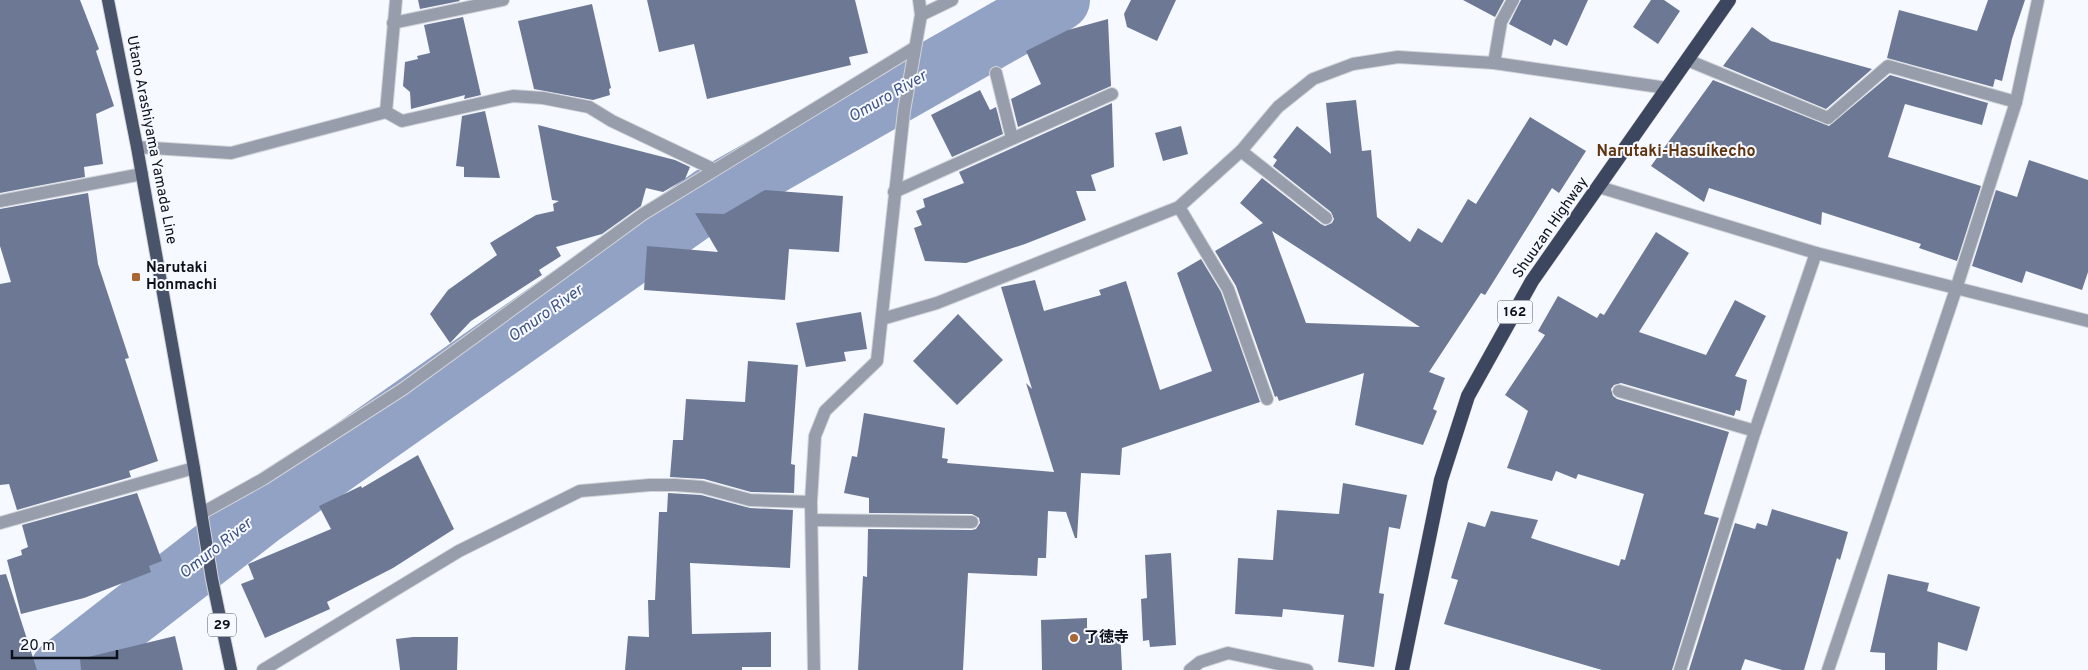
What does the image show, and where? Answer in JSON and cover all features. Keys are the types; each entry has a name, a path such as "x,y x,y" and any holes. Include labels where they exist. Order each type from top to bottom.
{"highway":[{"name":"Shuuzan Highway","path":"1402,670 1441,480 1468,396 1532,281 1729,0"}],"main road":[{"name":"Utano Arashiyama Yamada Line","path":"108,0 142,174 203,517 212,579 231,670"}],"street":[{"path":"386,112 396,0"},
{"path":"393,23 502,0"},
{"path":"814,670 812,502 815,436 825,412 876,360 904,111 921,15 919,0"},
{"path":"921,15 952,0"},
{"path":"1494,63 1501,22 1513,0"},
{"path":"1828,670 1956,289 2016,102 2038,0"},
{"path":"203,517 402,389 643,214 714,169 913,53"},
{"path":"882,319 937,303 1179,207 1241,150 1278,107 1313,79 1353,64 1398,57 1494,63 1667,88"},
{"path":"1687,60 1828,118 1888,66 2016,102"},
{"path":"996,73 1012,138"},
{"path":"894,192 1112,94"},
{"path":"137,147 231,153 386,112 402,121 513,96 543,98 589,107 612,121 714,169"},
{"path":"1241,150 1326,218"},
{"path":"0,201 142,174"},
{"path":"1599,186 1816,253 2088,321"},
{"path":"1179,207 1228,289 1267,399"},
{"path":"1680,670 1755,430 1816,253"},
{"path":"1619,391 1755,430"},
{"path":"0,522 194,468"},
{"path":"263,670 459,551 580,491 650,485 675,485 702,487 750,500 812,502"},
{"path":"812,520 972,522"},
{"path":"1190,670 1200,662 1228,653 1307,670"}],"building":[{"path":"0,0 80,0 99,49 96,51 114,106 96,114 103,164 84,167 85,177 0,193"},
{"path":"418,0 459,0 460,1 420,9"},
{"path":"647,0 855,0 868,53 849,57 851,65 707,99 694,44 659,52"},
{"path":"1131,0 1176,0 1157,41 1127,27 1124,14"},
{"path":"1463,0 1504,0 1495,17"},
{"path":"1521,0 1588,0 1567,46 1554,39 1551,46 1509,24"},
{"path":"1651,0 1664,0 1680,11 1658,44 1633,27"},
{"path":"1988,0 2025,0 2012,39 2002,81 1995,79 1993,87 1887,58 1899,10 1977,31"},
{"path":"592,4 611,88 609,89 610,95 593,100 534,89 518,21"},
{"path":"463,17 481,95 464,99 465,95 411,109 410,92 403,86 405,62 418,59 417,56 430,53 424,25"},
{"path":"1108,19 1111,86 1018,127 1011,99 1041,84 1026,51 1068,30"},
{"path":"1752,27 1771,41 1872,69 1826,109 1723,66"},
{"path":"1890,75 1988,103 1982,125 1905,104 1888,157 1981,186 1957,261 1919,248 1921,244 1822,212 1821,225 1709,188 1704,202 1651,166 1713,80 1829,126"},
{"path":"980,90 990,110 996,107 1003,134 952,157 931,115"},
{"path":"1356,100 1362,151 1371,150 1377,217 1410,242 1418,228 1442,243 1468,199 1476,204 1530,117 1586,151 1559,193 1552,188 1485,295 1481,293 1429,372 1445,378 1433,409 1437,411 1423,445 1355,425 1364,373 1279,401 1277,396 1275,397 1236,286 1215,251 1263,223 1240,203 1262,178 1321,224 1325,226 1332,223 1334,219 1331,212 1273,166 1277,160 1273,157 1297,126 1331,154 1326,103","holes":["1272,231 1420,327 1306,323"]},
{"path":"1112,103 1114,167 1091,175 1096,191 1076,191 1086,220 1025,244 966,263 925,261 914,228 922,225 916,211 925,207 923,199 964,183 959,172"},
{"path":"485,111 500,178 464,177 464,167 456,166 462,116"},
{"path":"538,125 675,160 690,167 685,179 663,192 646,188 641,206 602,234 556,247 561,256 539,270 542,275 471,321 450,343 430,314 448,290 497,255 490,243 536,215 554,211 553,204 559,201 552,200"},
{"path":"1181,126 1188,154 1163,161 1155,133"},
{"path":"2029,160 2088,180 2088,272 2082,290 2026,271 2022,283 1972,266 1996,190 2017,197"},
{"path":"765,190 843,196 839,252 789,249 785,300 644,290 647,246 718,252 695,213 724,214"},
{"path":"88,193 98,264 129,358 125,359 158,461 129,471 131,477 17,510 9,484 0,485 0,284 11,282 0,246 0,209"},
{"path":"1656,232 1689,253 1639,332 1706,355 1735,300 1766,316 1735,376 1747,380 1740,411 1736,410 1734,416 1621,383 1614,385 1611,389 1613,396 1617,399 1729,432 1704,514 1719,518 1672,670 1602,670 1444,624 1458,580 1451,578 1468,522 1485,527 1491,511 1538,520 1531,538 1619,566 1621,559 1625,560 1644,494 1578,474 1576,479 1556,471 1552,481 1507,468 1528,411 1505,395 1545,335 1538,331 1558,296 1597,318 1600,313 1604,315"},
{"path":"1201,259 1221,292 1260,402 1122,448 1120,475 1081,473 1077,538 1075,538 1066,512 1048,511 1046,558 1038,558 1037,576 968,573 963,670 858,670 863,576 867,577 868,529 972,530 976,529 980,523 979,518 972,514 869,513 869,498 844,493 852,456 857,457 864,413 945,428 942,458 948,459 947,463 1054,472 1026,383 1032,389 1001,287 1035,280 1044,311 1101,295 1099,290 1126,281 1160,390 1212,371 1177,273"},
{"path":"861,312 867,349 844,352 846,361 806,367 796,323"},
{"path":"958,314 1003,360 957,405 913,361"},
{"path":"748,361 798,365 791,464 795,465 794,493 751,492 704,479 670,477 673,440 683,440 686,399 745,402"},
{"path":"418,455 454,529 393,568 327,602 330,609 265,638 241,584 254,579 248,564 331,529 319,506 361,486 362,488"},
{"path":"1343,483 1407,495 1400,529 1389,527 1379,593 1384,594 1374,667 1338,662 1344,615 1283,609 1282,617 1235,614 1238,558 1273,560 1277,510 1339,514"},
{"path":"137,493 162,561 149,566 151,572 84,598 21,614 7,560 22,555 21,550 28,547 22,525"},
{"path":"668,493 701,495 750,508 793,510 790,568 690,563 692,634 771,632 771,667 742,667 742,670 625,670 628,636 649,637 648,600 655,600 659,512 667,512"},
{"path":"1772,509 1848,532 1840,560 1837,558 1804,670 1782,670 1745,659 1741,670 1689,670 1735,523 1755,529 1757,523 1767,526"},
{"path":"1171,553 1176,645 1150,647 1149,640 1143,641 1141,599 1147,598 1145,555"},
{"path":"6,574 37,670 0,670 0,575"},
{"path":"1888,574 1929,583 1927,591 1980,607 1967,651 1938,642 1937,670 1885,670 1885,653 1870,652"},
{"name":"了徳寺","path":"1087,618 1087,630 1120,629 1122,670 1042,670 1041,620"},
{"path":"175,636 183,670 81,670 80,659"},
{"path":"458,637 457,670 400,670 396,639"}],"waterway":[{"name":"Omuro River","path":"61,670 259,516 711,198 1059,0"}],"place":[{"name":"Narutaki Honmachi","path":"136,277"},
{"name":"了徳寺","path":"1074,638"}],"district":[{"name":"Narutaki-Hasuikecho","path":"1676,152"}]}
